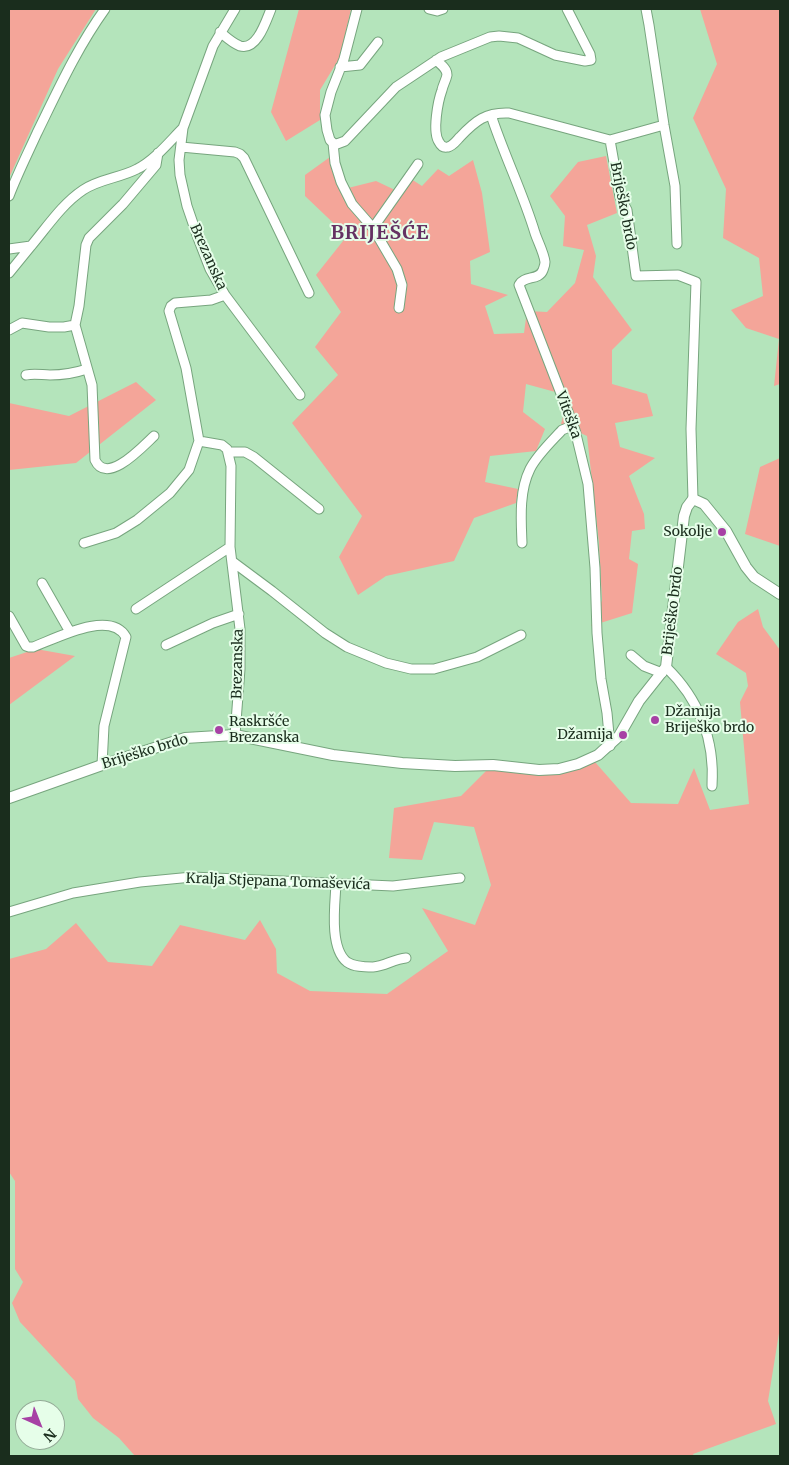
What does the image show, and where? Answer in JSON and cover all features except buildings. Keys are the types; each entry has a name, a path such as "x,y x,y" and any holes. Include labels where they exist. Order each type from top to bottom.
{"street":[{"path":"9,196 59,86 82,43 105,9"},
{"name":"Brezanska","path":"200,441 186,368 169,311 171,306 176,304 211,300 225,295 210,268 187,206 180,175 180,147 183,128 213,46 234,9"},
{"path":"220,32 232,42 242,46 249,46 262,30 271,9"},
{"path":"357,9 344,59 331,92 325,122 328,137 333,143 335,163 352,204 373,228 397,269 402,286 399,308"},
{"path":"429,9 437,11 443,9"},
{"path":"333,143 337,144 345,141 396,87 436,60 490,37 518,38 555,55 590,60 590,54 567,9"},
{"path":"646,9 675,186 678,244"},
{"path":"340,67 360,65 378,42"},
{"path":"436,60 445,69 447,76 440,98 435,128 436,138 441,146 451,145 478,120 498,113 510,114 610,140 664,125"},
{"name":"Viteška","path":"491,115 500,144 531,220 545,262 540,274 536,277 525,279 519,285 576,433 588,484 595,568 597,633 610,746"},
{"path":"9,273 76,195 86,188 138,169 158,153 183,128"},
{"name":"Briješko brdo","path":"9,798 185,738 235,735 333,755 402,763 455,766 493,765 539,770 559,769 578,764 598,755 610,746 619,736 638,701 664,670 684,516 687,507 694,499 690,429 696,282 678,275 636,276 627,210 620,197 610,140"},
{"path":"180,147 235,152 244,158 310,293"},
{"path":"154,436 133,456 110,469 96,464 92,385 75,325 86,245 89,238 123,204 156,165 158,153"},
{"path":"373,228 418,164"},
{"path":"9,249 31,246"},
{"path":"225,295 300,395"},
{"path":"9,330 22,324 49,328 75,325"},
{"path":"26,375 36,373 63,375 87,369"},
{"path":"522,543 521,521 524,484 530,468 562,430 570,428 576,433"},
{"path":"84,543 116,532 138,520 170,493 189,470 200,441 222,445 228,452 245,452 254,457 319,509"},
{"name":"Brezanska","path":"228,452 231,466 230,547 240,630 240,669 235,735"},
{"path":"694,499 704,504 726,531 746,567 754,577 780,594"},
{"path":"136,609 230,547"},
{"path":"233,562 325,633 347,647 386,663 411,669 434,669 476,658 521,635"},
{"path":"42,583 70,632"},
{"path":"166,645 213,623 239,614"},
{"path":"9,616 28,647 33,647 70,632 102,625 113,626 121,630 126,636 104,726 102,765"},
{"path":"631,655 644,666 664,670 679,680 693,702 704,724 710,749 713,769 712,786"},
{"name":"Kralja Stjepana Tomaševića","path":"9,912 72,893 148,881 192,877 393,886 460,878"},
{"path":"336,884 335,938 339,950 348,963 357,966 375,966 406,958"}],"shaded area":[{"path":"9,9 96,9 58,69 9,178"},
{"path":"299,9 351,9 340,57 320,90 320,120 286,141 271,112"},
{"path":"700,9 780,9 780,384 774,386 779,339 746,328 731,310 763,296 759,258 723,238 726,189 693,118 717,64"},
{"path":"606,156 617,213 587,225 596,256 593,277 632,330 612,350 612,384 647,394 653,416 615,423 620,447 655,458 629,476 644,514 645,529 632,531 629,559 638,564 632,613 591,626 602,600 599,543 587,436 561,424 567,402 559,393 526,384 523,412 545,429 536,451 490,456 485,482 518,489 516,503 474,518 454,561 386,576 358,595 339,557 362,516 292,423 338,375 315,347 341,312 316,275 347,236 305,196 305,175 330,157 348,188 376,181 395,190 411,179 422,186 438,169 449,176 473,160 482,193 490,252 470,261 471,284 508,295 485,306 494,334 524,333 527,311 547,312 575,283 584,250 563,246 565,216 550,196 578,162"},
{"path":"136,382 156,400 76,463 9,470 9,403 69,416"},
{"path":"780,458 780,546 745,534 760,467"},
{"path":"758,609 763,627 780,650 780,1327 768,1401 776,1424 693,1454 694,1456 135,1456 119,1438 93,1418 78,1399 75,1381 20,1322 12,1303 23,1282 15,1269 15,1181 9,1172 9,959 46,949 76,923 108,962 152,966 180,925 245,940 260,920 276,949 277,973 310,991 387,994 448,951 422,908 475,925 491,885 474,827 434,822 422,860 389,858 394,808 461,796 492,765 540,771 595,762 631,803 678,804 694,768 710,810 749,804 740,702 748,686 746,673 716,654 738,622"},
{"path":"36,649 75,656 9,705 9,658"}],"place":[{"name":"Sokolje","path":"722,532"},
{"name":"Džamija Briješko brdo","path":"655,720"},
{"name":"Raskršće Brezanska","path":"219,730"},
{"name":"Džamija","path":"623,735"}],"district":[{"name":"BRIJEŠĆE","path":"380,234"}]}
